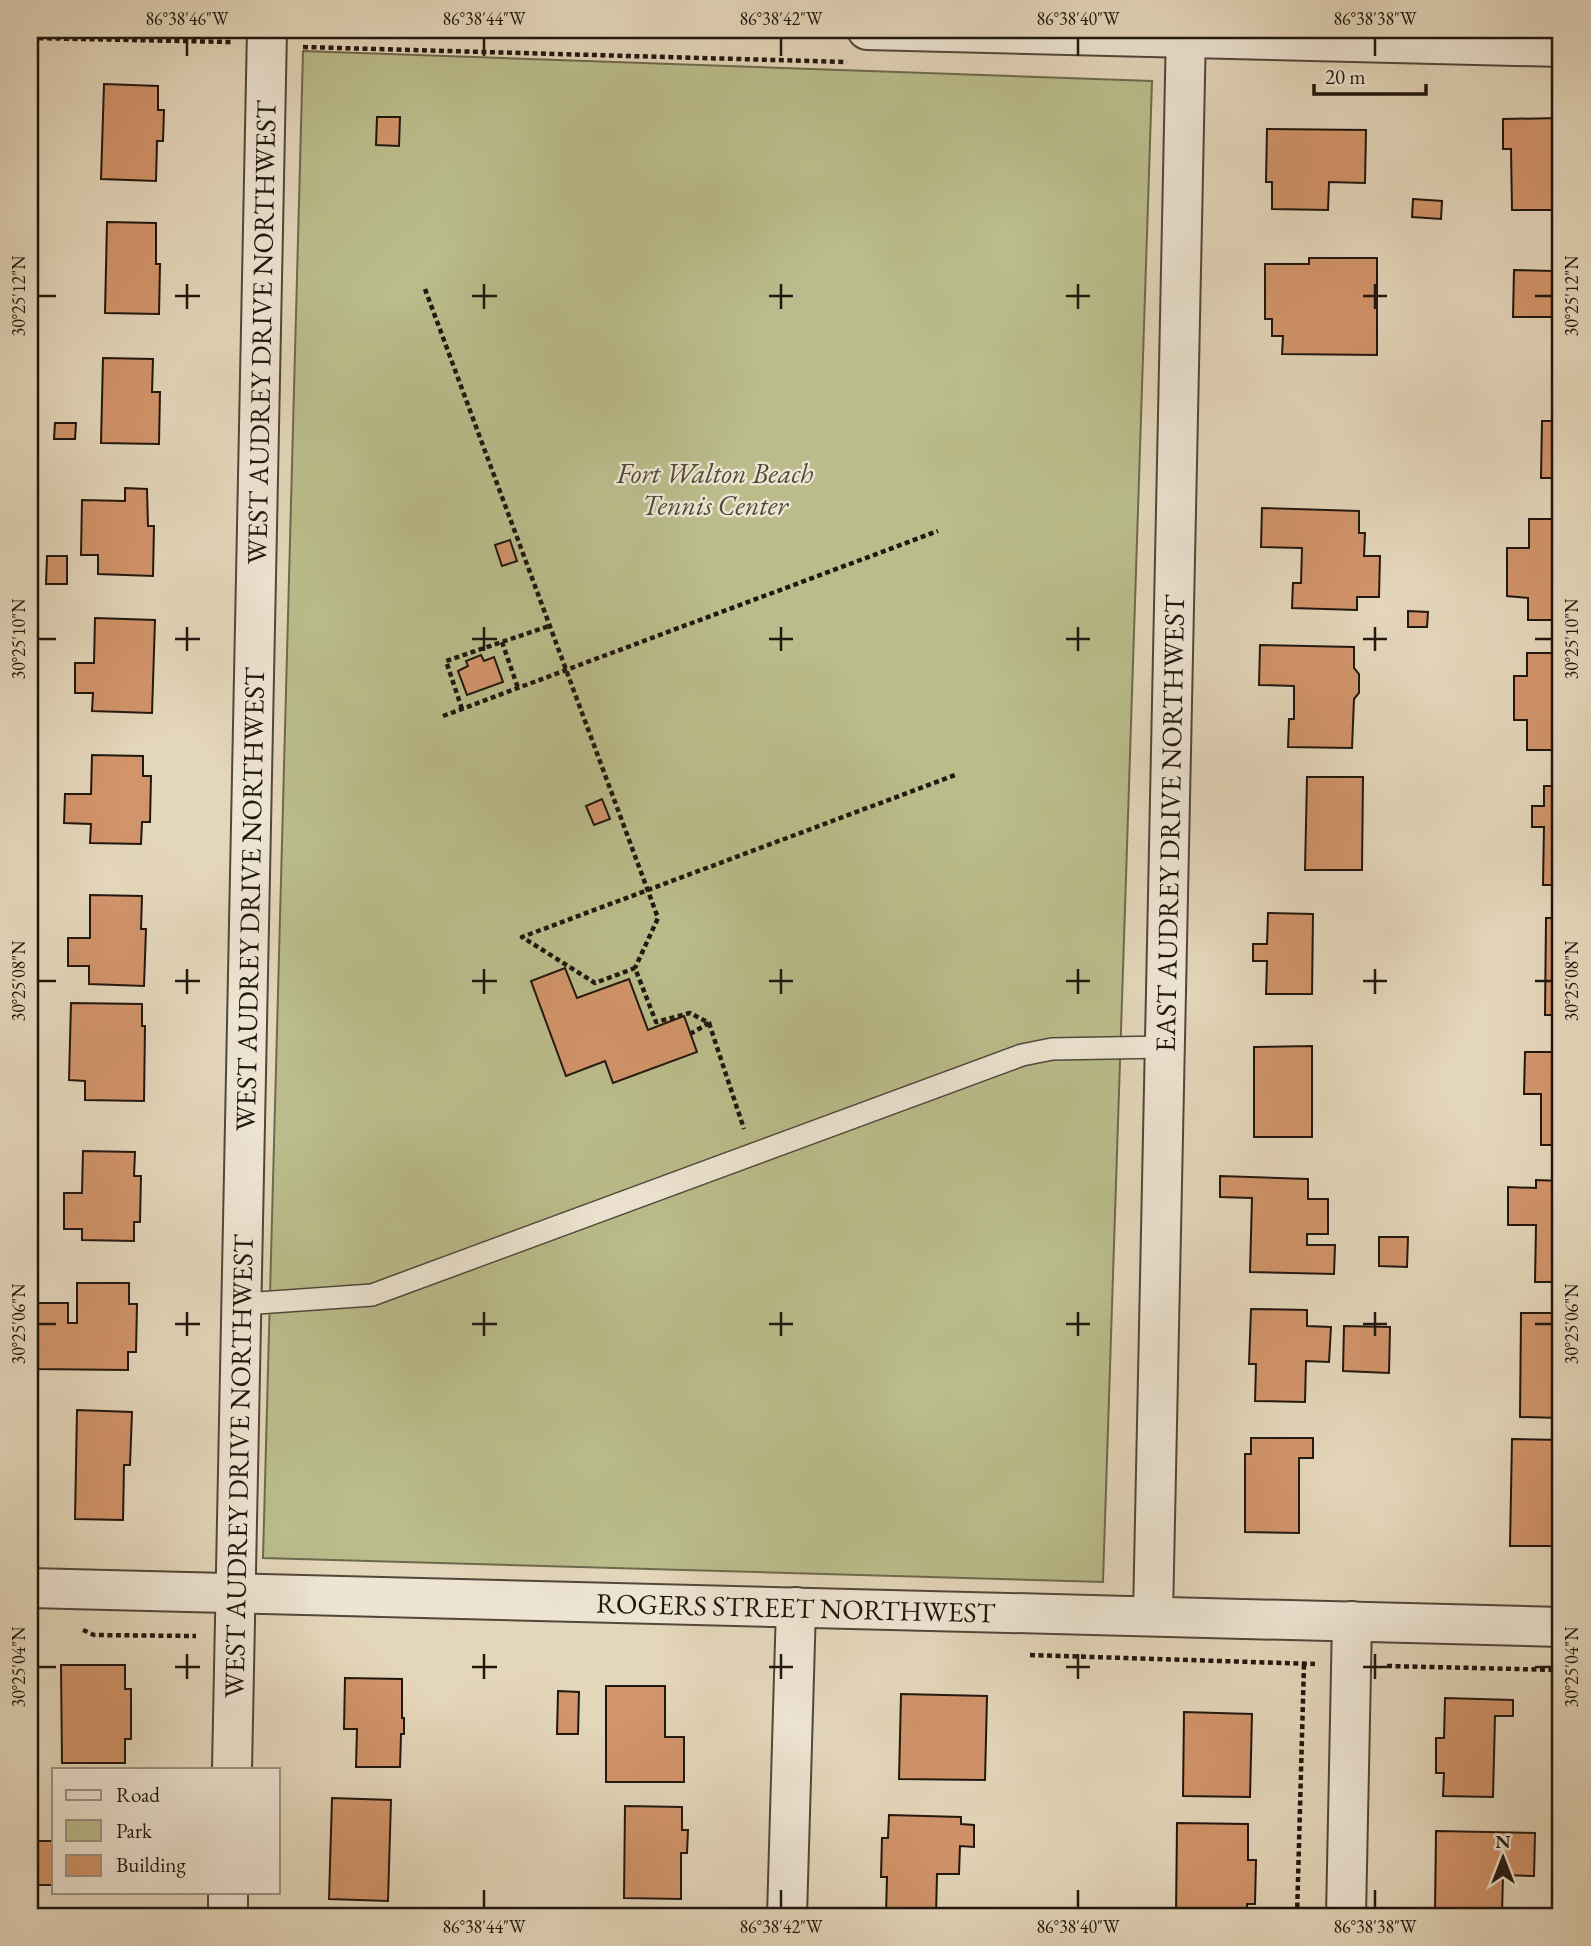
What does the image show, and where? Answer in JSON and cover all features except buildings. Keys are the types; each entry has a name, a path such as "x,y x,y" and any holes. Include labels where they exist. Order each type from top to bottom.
{"street":[{"path":"860,46 1186,34 1561,47"},
{"name":"EAST AUDREY DRIVE NORTHWEST","path":"1153,1616 1186,34"},
{"name":"WEST AUDREY DRIVE NORTHWEST","path":"232,1768 267,36"},
{"name":"ROGERS STREET NORTHWEST","path":"30,1588 1561,1627"},
{"path":"787,1916 796,1607"},
{"path":"1346,1916 1352,1621"},
{"path":"228,1894 228,1916"}],"lane":[{"path":"242,1304 372,1295 1022,1055 1052,1049 1165,1047"}],"path":[{"path":"30,38 267,36 315,48 860,46"},
{"path":"425,289 549,626 566,670 648,891 658,918 635,968 595,983 522,937 648,891 958,774"},
{"path":"443,716 938,531"},
{"path":"462,709 446,661 549,626"},
{"path":"502,642 518,688"},
{"path":"635,968 656,1022 690,1013 709,1023 753,1155"},
{"path":"690,1034 709,1023"},
{"path":"1297,1916 1304,1664"}],"green space":[{"name":"Fort Walton Beach Tennis Center","path":"303,51 1152,81 1103,1582 263,1558"}]}
